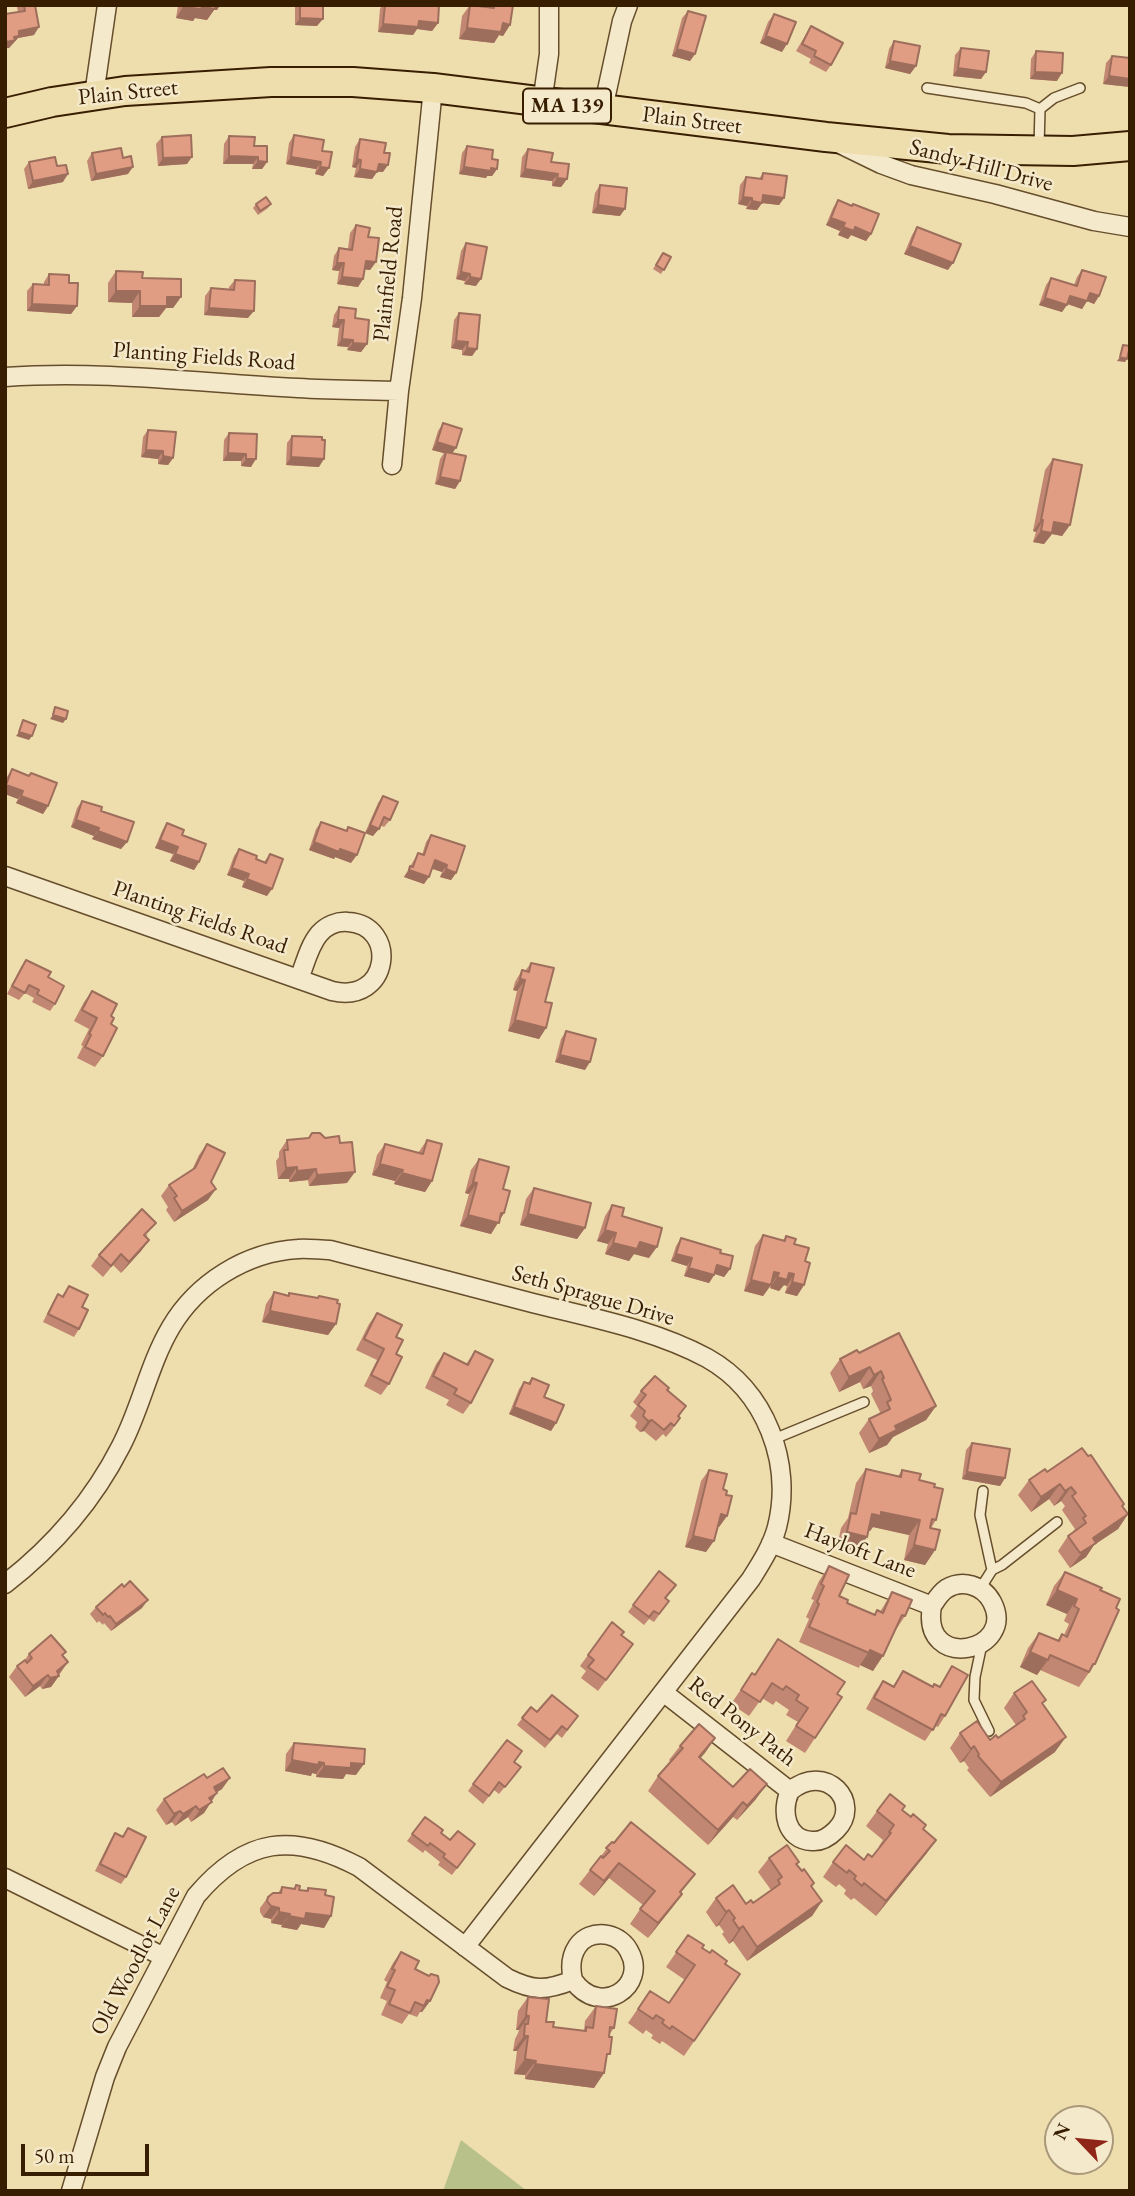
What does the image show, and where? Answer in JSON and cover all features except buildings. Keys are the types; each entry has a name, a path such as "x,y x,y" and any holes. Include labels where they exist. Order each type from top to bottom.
{"main road":[{"name":"Plain Street","path":"5,113 93,95 156,88 271,82 353,82 433,88 826,137 948,149 1039,152 1130,146"}],"street":[{"path":"93,95 107,5"},
{"path":"542,103 549,54 549,5"},
{"path":"603,109 619,33 628,5"},
{"name":"Plainfield Road","path":"392,465 433,88"},
{"name":"Sandy Hill Drive","path":"826,137 881,164 911,175 1130,227"},
{"name":"Planting Fields Road","path":"5,377 119,376 299,388 399,391"},
{"name":"Planting Fields Road","path":"5,876 299,979 343,994 363,989 376,977 382,962 376,937 361,925 350,922 330,925 314,940 299,979"},
{"name":"Seth Sprague Drive","path":"5,1584 59,1537 102,1480 122,1445 171,1328 190,1301 214,1279 240,1264 266,1254 297,1248 330,1250 647,1333 709,1360 726,1372 745,1390 762,1414 774,1439 781,1464 782,1497 777,1529 771,1543 751,1579 466,1947"},
{"name":"Hayloft Lane","path":"771,1543 932,1605"},
{"name":"Hayloft Lane","path":"980,1588 957,1584 944,1590 932,1605 930,1617 932,1629 940,1641 951,1648 967,1650 982,1644"},
{"path":"980,1588 989,1596 995,1607 992,1632 982,1644"},
{"name":"Red Pony Path","path":"663,1692 790,1791"},
{"name":"Old Woodlot Lane","path":"71,2191 105,2077 117,2047 196,1896 214,1875 239,1857 266,1847 291,1844 335,1854 359,1867 507,1978 524,1987 541,1989 573,1980"},
{"path":"5,1878 164,1957"}],"lane":[{"path":"927,88 1026,103 1040,109"},
{"path":"1040,109 1054,99 1080,88"},
{"path":"1039,152 1040,109"},
{"path":"774,1439 864,1402"},
{"path":"983,1491 980,1514 992,1570"},
{"path":"980,1588 992,1570 1057,1521"},
{"path":"982,1644 975,1677 974,1700 989,1731"}],"green space":[{"path":"461,2140 527,2191 443,2191"}]}
